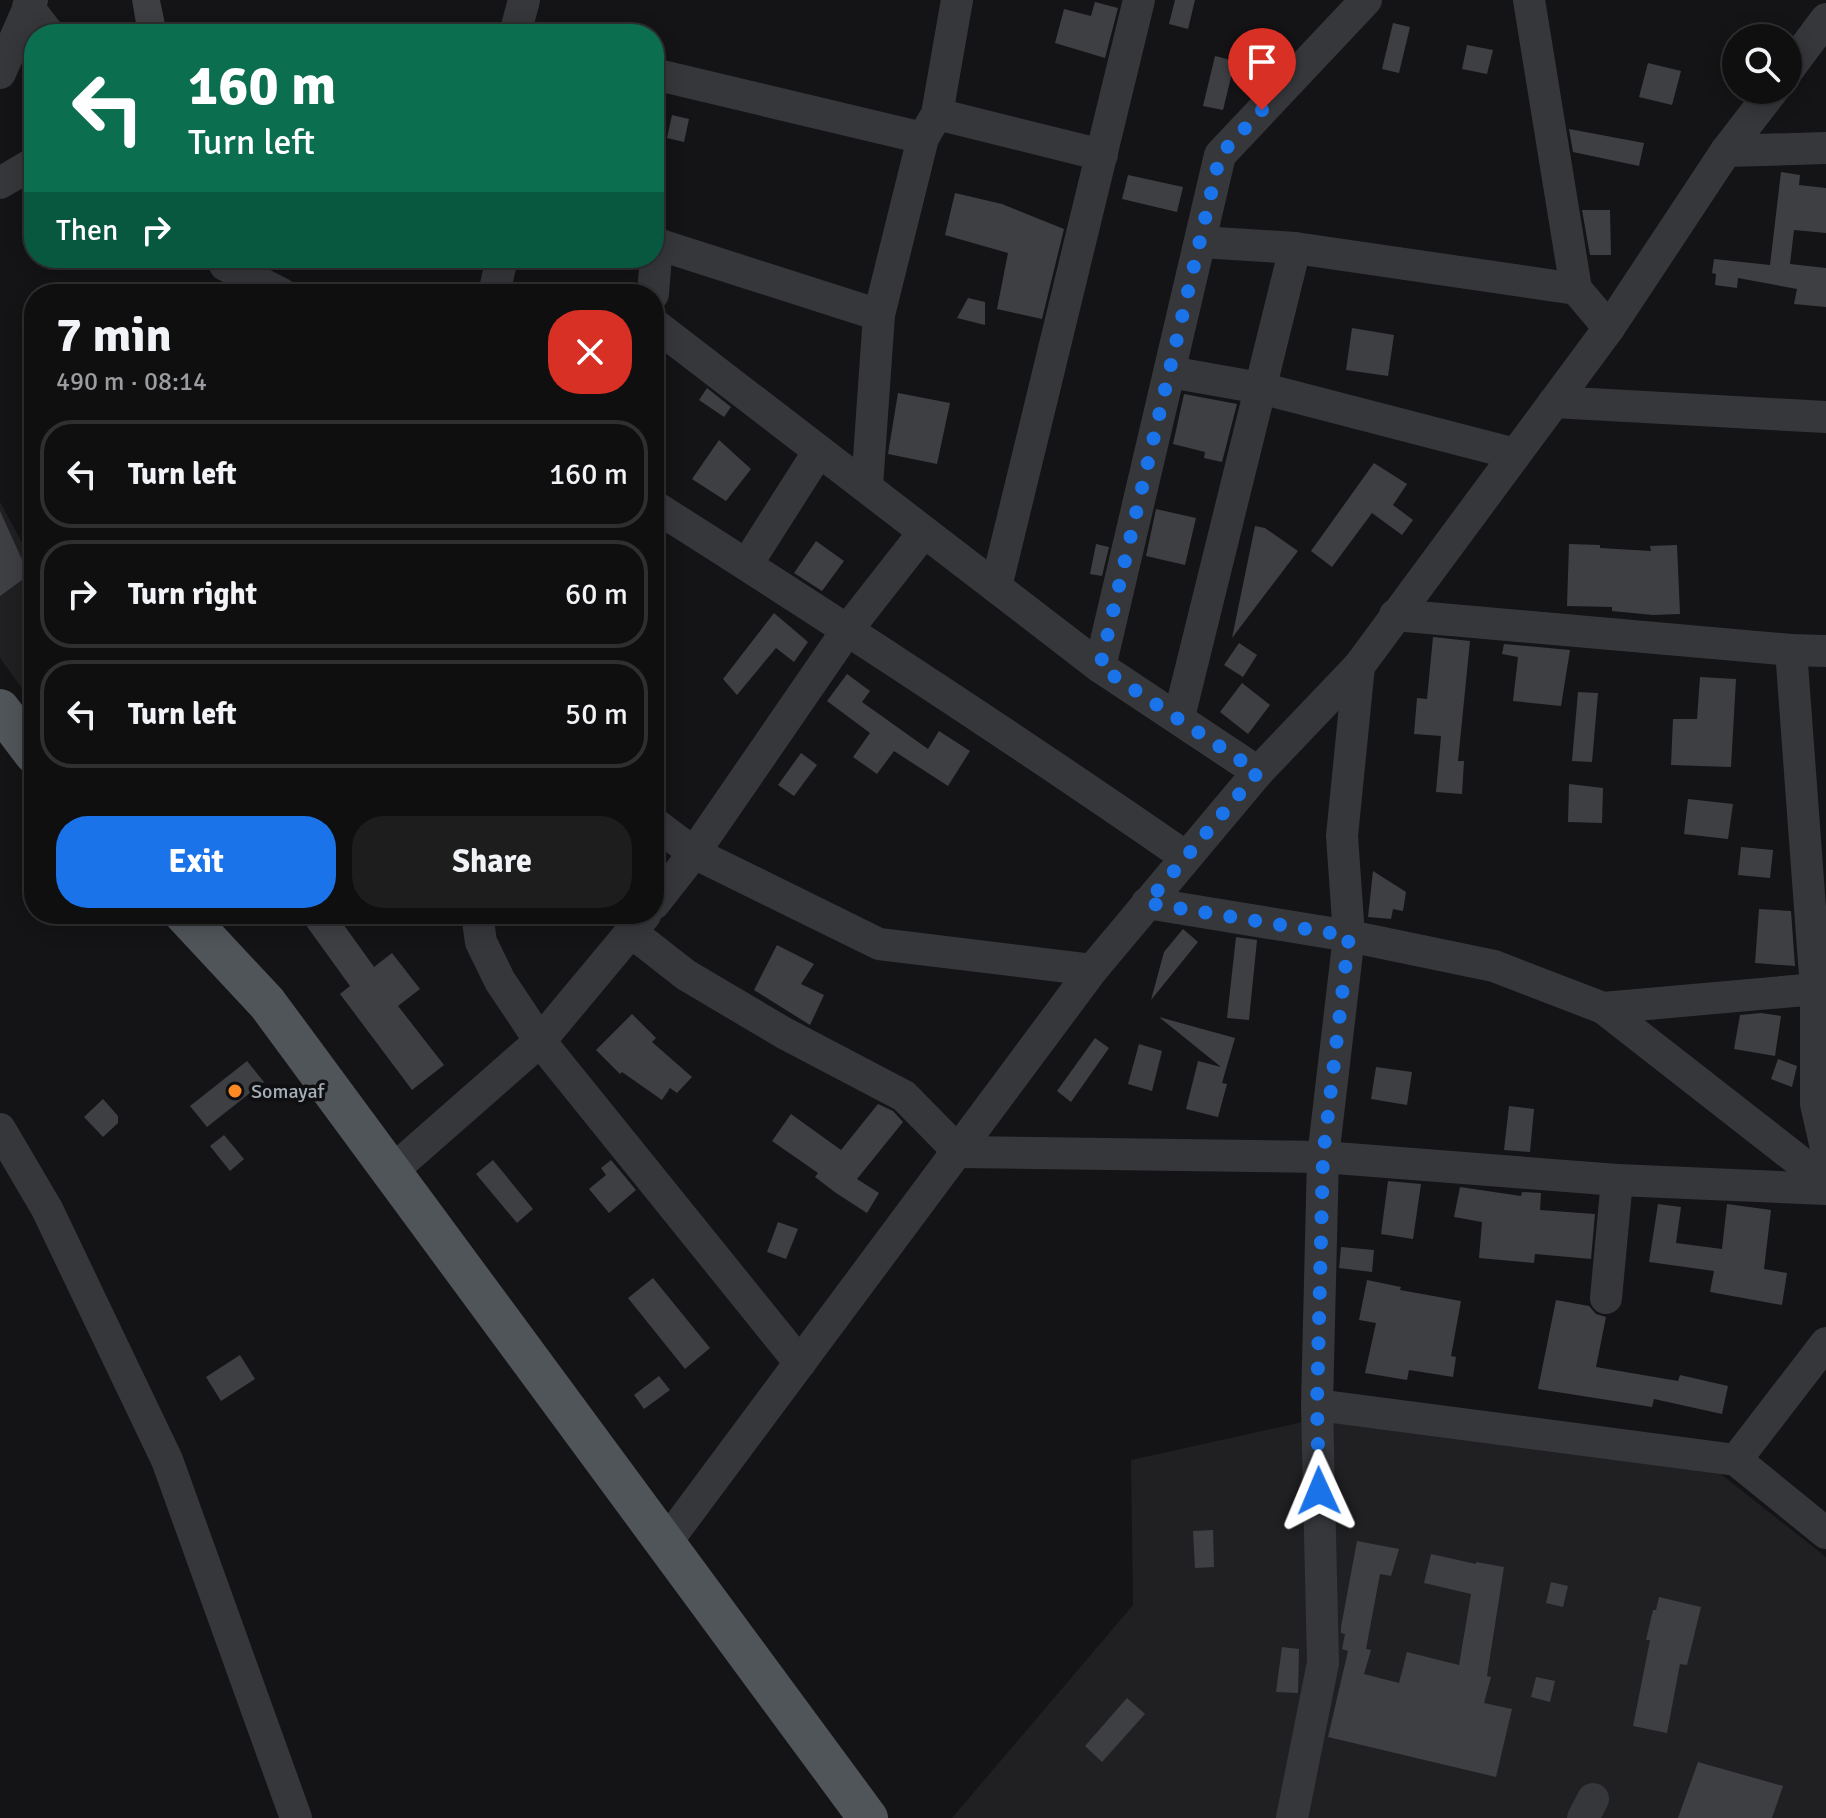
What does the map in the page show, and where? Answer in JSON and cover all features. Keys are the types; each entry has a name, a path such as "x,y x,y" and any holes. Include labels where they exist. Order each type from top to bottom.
{"main road":[{"path":"0,709 24,741"},
{"path":"193,924 267,1003 868,1818"}],"street":[{"path":"518,24 524,0"},
{"path":"867,486 879,315 930,126 957,0"},
{"path":"996,587 1139,0"},
{"path":"1100,667 1220,155 1366,0"},
{"path":"1529,0 1576,289 1609,328"},
{"path":"30,4 43,24"},
{"path":"0,73 30,4"},
{"path":"1802,51 1826,19"},
{"path":"664,76 1102,155"},
{"path":"665,1544 1092,970 1258,772 1359,666 1609,328 1726,151 1762,104"},
{"path":"1726,151 1826,148"},
{"path":"0,183 24,169"},
{"path":"1201,242 1295,248 1576,289"},
{"path":"664,246 879,315"},
{"path":"1179,717 1295,248"},
{"path":"229,268 241,284"},
{"path":"236,268 264,284"},
{"path":"664,332 1100,667 1258,772"},
{"path":"1170,372 1260,388 1515,454"},
{"path":"1554,402 1826,417"},
{"path":"747,564 819,451"},
{"path":"664,512 848,629 1186,857"},
{"path":"664,891 694,853 848,629 924,532"},
{"path":"1395,615 1826,651"},
{"path":"1791,650 1816,989 1816,1104 1826,1148"},
{"path":"1292,1818 1323,1663 1317,1405 1323,1157 1349,936 1342,836 1359,666"},
{"path":"664,830 694,853 879,944 1092,970"},
{"path":"1147,903 1349,936 1494,966 1603,1008 1826,1182"},
{"path":"478,924 481,942 500,981 540,1041 800,1363"},
{"path":"392,1171 540,1041 638,924"},
{"path":"640,924 698,982 784,1033 904,1096 959,1152 1323,1157 1617,1180 1826,1189"},
{"path":"1603,1008 1816,989"},
{"path":"0,1129 47,1209 167,1460 296,1818"},
{"path":"1606,1298 1617,1180"},
{"path":"1736,1460 1826,1343"},
{"path":"1317,1405 1736,1460 1826,1533"}],"shaded area":[{"path":"0,502 24,546 24,691 0,658"},
{"path":"1312,1420 1708,1464 1826,1557 1826,1818 952,1818 1133,1605 1131,1460"}],"building":[{"path":"132,0 160,0 165,24 136,24"},
{"path":"1175,0 1195,0 1188,29 1169,24"},
{"path":"1095,2 1118,8 1105,58 1055,43 1064,9 1091,16"},
{"path":"1393,23 1410,27 1399,73 1382,69"},
{"path":"1467,45 1493,50 1487,74 1462,69"},
{"path":"1215,56 1235,61 1223,110 1203,106"},
{"path":"1648,63 1681,71 1672,105 1639,97"},
{"path":"672,115 689,119 684,142 667,138"},
{"path":"1569,129 1644,143 1639,166 1573,152"},
{"path":"1781,172 1800,175 1799,185 1826,188 1826,233 1794,230 1790,264 1826,268 1826,307 1794,304 1797,289 1738,278 1737,288 1715,285 1716,274 1712,273 1714,259 1770,265"},
{"path":"1128,175 1183,187 1177,212 1122,199"},
{"path":"955,193 1002,204 1064,229 1042,319 997,309 1008,253 945,235"},
{"path":"1582,210 1610,210 1611,255 1590,255"},
{"path":"968,298 985,302 985,325 957,318"},
{"path":"1352,328 1394,335 1388,376 1346,370"},
{"path":"707,388 731,407 724,417 699,400"},
{"path":"898,393 950,403 937,464 888,454"},
{"path":"1184,394 1237,404 1222,462 1204,458 1205,452 1173,444"},
{"path":"719,440 751,469 726,501 692,479"},
{"path":"1374,463 1407,484 1393,505 1413,520 1402,535 1372,513 1332,567 1311,551"},
{"path":"1156,509 1196,518 1185,565 1146,556"},
{"path":"0,511 24,564 24,579 0,596"},
{"path":"1255,526 1265,528 1298,551 1232,638"},
{"path":"816,541 844,561 822,591 794,573"},
{"path":"1096,544 1109,547 1102,576 1090,574"},
{"path":"1569,544 1651,551 1650,546 1677,545 1680,614 1653,615 1612,611 1612,607 1567,606"},
{"path":"774,613 808,642 794,662 776,648 737,695 723,679"},
{"path":"1433,637 1470,641 1458,761 1464,761 1462,794 1436,792 1441,736 1414,734 1417,698 1427,699"},
{"path":"1239,643 1257,655 1243,677 1224,665"},
{"path":"1504,644 1570,650 1561,706 1513,701 1518,657 1502,654"},
{"path":"847,674 870,691 862,702 928,749 939,731 970,751 948,786 894,751 877,774 853,757 870,733 827,701"},
{"path":"1700,677 1736,679 1731,767 1671,765 1673,719 1697,719"},
{"path":"1242,683 1270,705 1248,734 1220,712"},
{"path":"1578,692 1598,693 1592,762 1572,761"},
{"path":"801,753 817,765 794,796 778,785"},
{"path":"1569,784 1603,788 1602,823 1568,822"},
{"path":"1688,799 1733,804 1728,839 1684,834"},
{"path":"1741,847 1773,850 1770,878 1738,875"},
{"path":"1373,871 1406,892 1403,911 1393,909 1391,919 1368,917"},
{"path":"1759,909 1791,911 1795,966 1755,963"},
{"path":"305,924 343,924 374,967 392,953 420,989 398,1006 444,1065 412,1090 340,994 350,986"},
{"path":"1183,929 1198,942 1151,1000 1164,952"},
{"path":"1236,937 1257,940 1249,1020 1227,1018"},
{"path":"777,945 814,964 801,984 824,995 810,1025 754,990"},
{"path":"1761,1013 1781,1016 1775,1056 1734,1049 1740,1015"},
{"path":"632,1014 656,1038 652,1042 692,1077 677,1093 670,1088 662,1100 622,1072 620,1074 596,1050"},
{"path":"1159,1017 1235,1038 1222,1083 1227,1084 1218,1117 1186,1109 1198,1061 1221,1067"},
{"path":"1095,1038 1109,1048 1071,1102 1057,1091"},
{"path":"1139,1044 1162,1051 1152,1091 1128,1084"},
{"path":"1778,1059 1797,1066 1792,1087 1771,1079"},
{"path":"247,1061 264,1082 207,1127 190,1106"},
{"path":"1376,1067 1412,1072 1407,1105 1371,1099"},
{"path":"103,1099 118,1116 118,1123 103,1137 84,1117"},
{"path":"878,1104 893,1111 903,1122 857,1179 879,1193 867,1213 836,1193 815,1177 818,1173 772,1141 791,1114 841,1150"},
{"path":"1509,1106 1534,1109 1530,1152 1504,1150"},
{"path":"224,1135 244,1159 230,1171 210,1146"},
{"path":"493,1160 533,1209 517,1223 476,1174"},
{"path":"611,1160 636,1190 609,1213 589,1189 606,1175 601,1168"},
{"path":"1388,1181 1421,1184 1413,1239 1381,1234"},
{"path":"1460,1187 1521,1196 1522,1192 1541,1193 1540,1210 1595,1214 1591,1259 1535,1254 1534,1263 1479,1258 1482,1222 1454,1217"},
{"path":"1658,1204 1681,1207 1676,1243 1722,1249 1727,1204 1771,1210 1764,1269 1787,1273 1782,1305 1710,1292 1714,1271 1649,1262"},
{"path":"778,1222 798,1229 786,1259 767,1252"},
{"path":"1341,1247 1374,1250 1372,1272 1339,1268"},
{"path":"653,1278 710,1348 685,1369 628,1298"},
{"path":"1367,1280 1401,1287 1400,1290 1461,1301 1451,1356 1456,1357 1453,1377 1409,1370 1407,1380 1365,1373 1376,1323 1359,1320"},
{"path":"1556,1300 1589,1306 1596,1314 1606,1317 1596,1367 1678,1381 1680,1375 1728,1386 1722,1414 1654,1399 1652,1407 1538,1389"},
{"path":"240,1355 255,1379 221,1401 206,1377"},
{"path":"659,1376 670,1390 644,1409 634,1395"},
{"path":"1213,1530 1214,1567 1195,1568 1193,1531"},
{"path":"1357,1541 1399,1549 1391,1576 1380,1574 1366,1649 1371,1650 1364,1674 1399,1683 1407,1652 1459,1665 1471,1594 1424,1583 1431,1554 1504,1567 1487,1676 1491,1677 1484,1703 1512,1709 1496,1777 1328,1737 1348,1651 1342,1649 1345,1634 1341,1633 1341,1627"},
{"path":"1551,1582 1568,1586 1563,1607 1546,1603"},
{"path":"1659,1597 1701,1607 1687,1665 1680,1664 1667,1733 1633,1726 1650,1640 1646,1640"},
{"path":"1282,1647 1299,1649 1298,1693 1276,1692"},
{"path":"1536,1677 1555,1681 1550,1702 1531,1697"},
{"path":"1127,1698 1145,1714 1102,1762 1085,1746"},
{"path":"1698,1762 1783,1786 1772,1818 1678,1818"}],"place":[{"name":"Somayaf","path":"235,1091"}],"route":[{"path":"1262,110 1220,155 1100,667 1258,772 1147,903 1349,936 1323,1157 1317,1405 1319,1491"}]}
